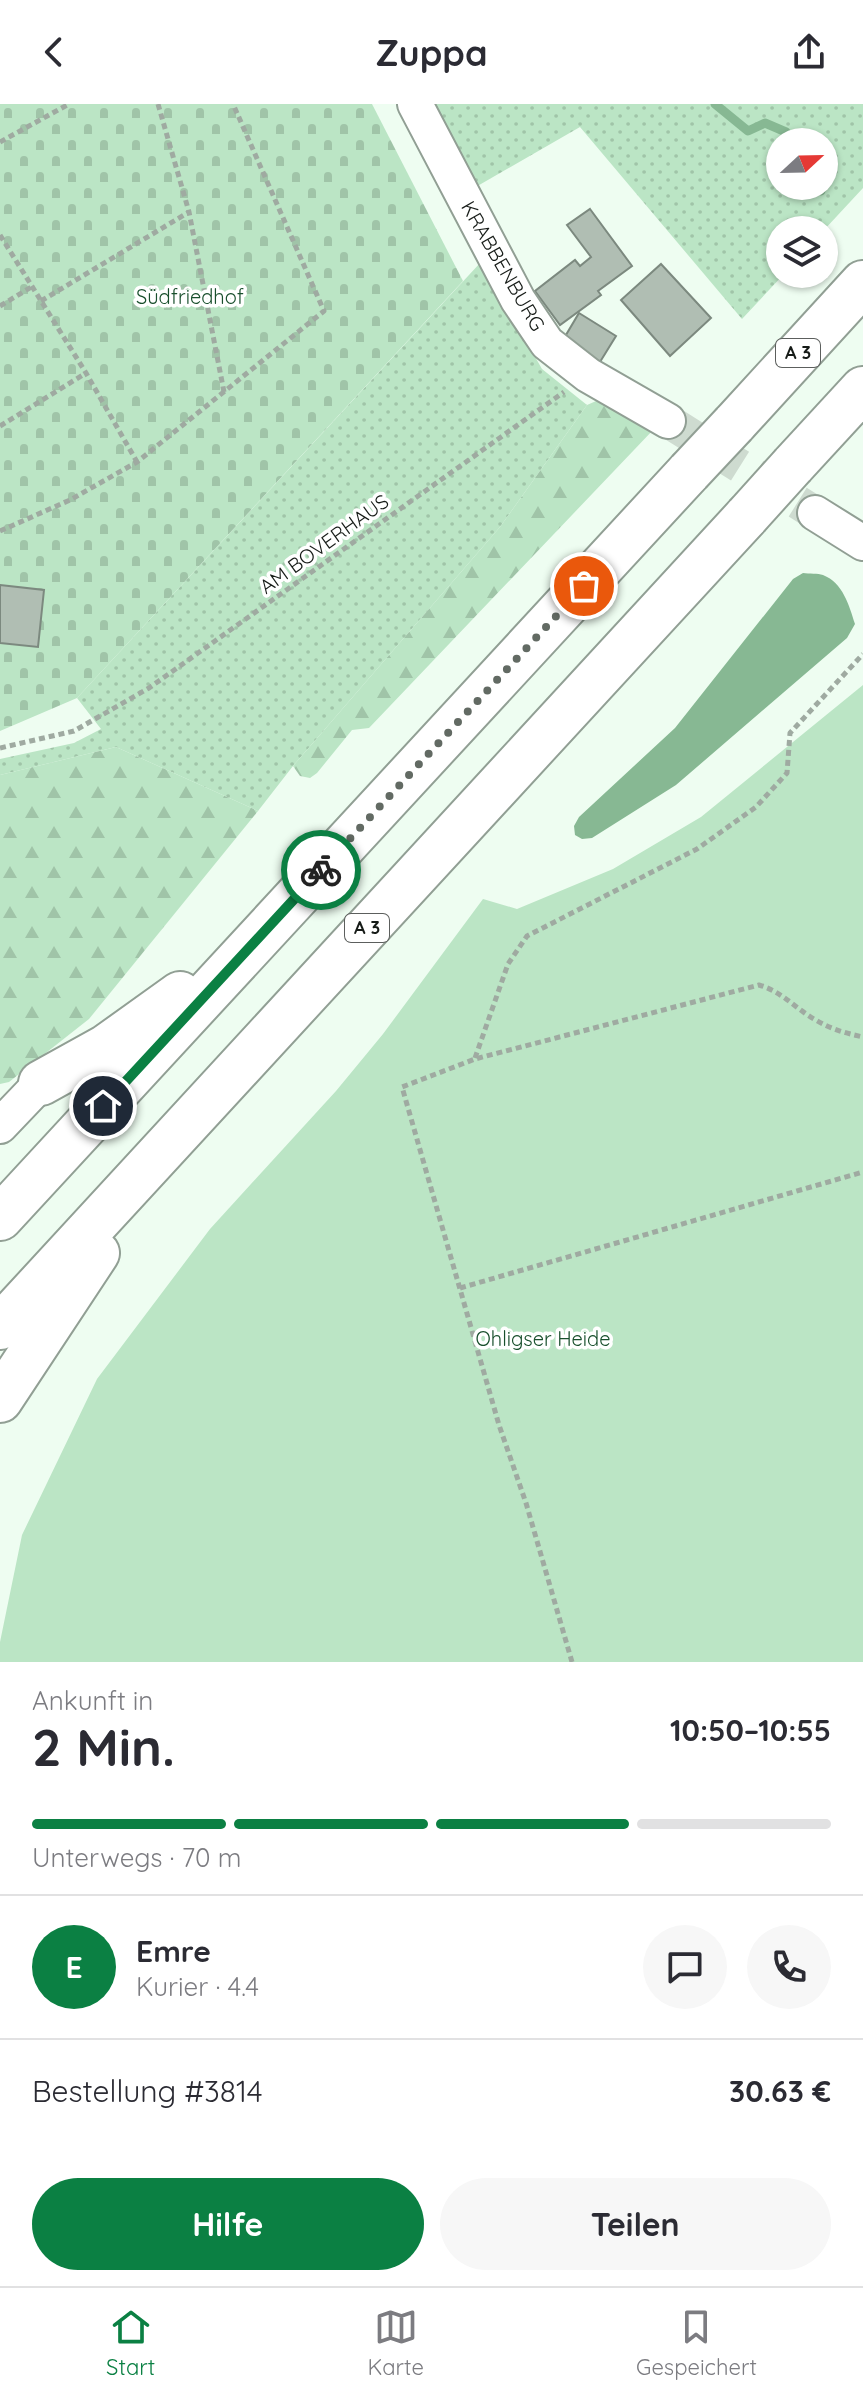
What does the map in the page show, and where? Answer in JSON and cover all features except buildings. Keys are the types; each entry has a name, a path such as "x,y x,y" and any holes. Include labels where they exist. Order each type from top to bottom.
{"highway":[{"name":"A 3","path":"0,1218 863,283"},
{"name":"A 3","path":"0,1327 863,389"},
{"path":"41,1083 106,1047 164,1007 208,972 331,859"},
{"path":"0,1400 169,1144"}],"lane":[{"name":"KRABBENBURG","path":"415,104 518,300 547,343 588,375 668,421"},
{"path":"815,513 863,543"},
{"path":"0,1126 41,1083"}],"path":[{"path":"0,142 69,104"},
{"path":"158,104 189,212 224,392"},
{"path":"0,531 70,500 137,462 324,311 233,104"},
{"path":"41,301 189,212"},
{"path":"0,235 137,462"},
{"path":"0,306 33,286"},
{"path":"0,426 86,373"},
{"name":"AM BOVERHAUS","path":"0,748 74,731 149,688 588,375"},
{"path":"475,1059 508,964 527,936 697,849 756,807 787,773 790,733 863,654"},
{"path":"572,1662 526,1503 499,1425 402,1087 475,1059 759,985 773,989 812,1019 839,1032 863,1037"},
{"path":"460,1288 863,1172"}],"green space":[{"name":"Südfriedhof","path":"0,104 372,104 463,281 77,698 0,731"},
{"path":"432,104 863,104 863,188 837,216 766,216 766,288 771,288 742,319 580,127 474,188"},
{"path":"481,262 542,369 587,405 500,527 293,766 258,811 116,747 0,775 0,759 74,743 101,729 77,698"},
{"path":"603,398 654,429 369,728 352,730 317,773 310,778 300,776 293,766 500,527 587,405"},
{"name":"Ohligser Heide","path":"863,685 863,1662 0,1662 0,1642 22,1535 97,1379 210,1229 336,1091 383,1034 483,899 517,909 613,869 701,817"},
{"path":"116,747 258,811 89,1019 9,1082 0,1084 0,775"}],"shaded area":[{"path":"803,573 823,575 836,583 848,602 855,624 847,638 676,785 592,838 582,839 575,835 574,826 579,817 675,728 793,579"}],"waterway":[{"path":"715,104 748,131 765,123 777,128"}],"tunnel":[{"path":"668,421 815,513"}],"way so far":[{"path":"321,870 584,586"}],"route":[{"path":"103,1106 321,870"}]}
